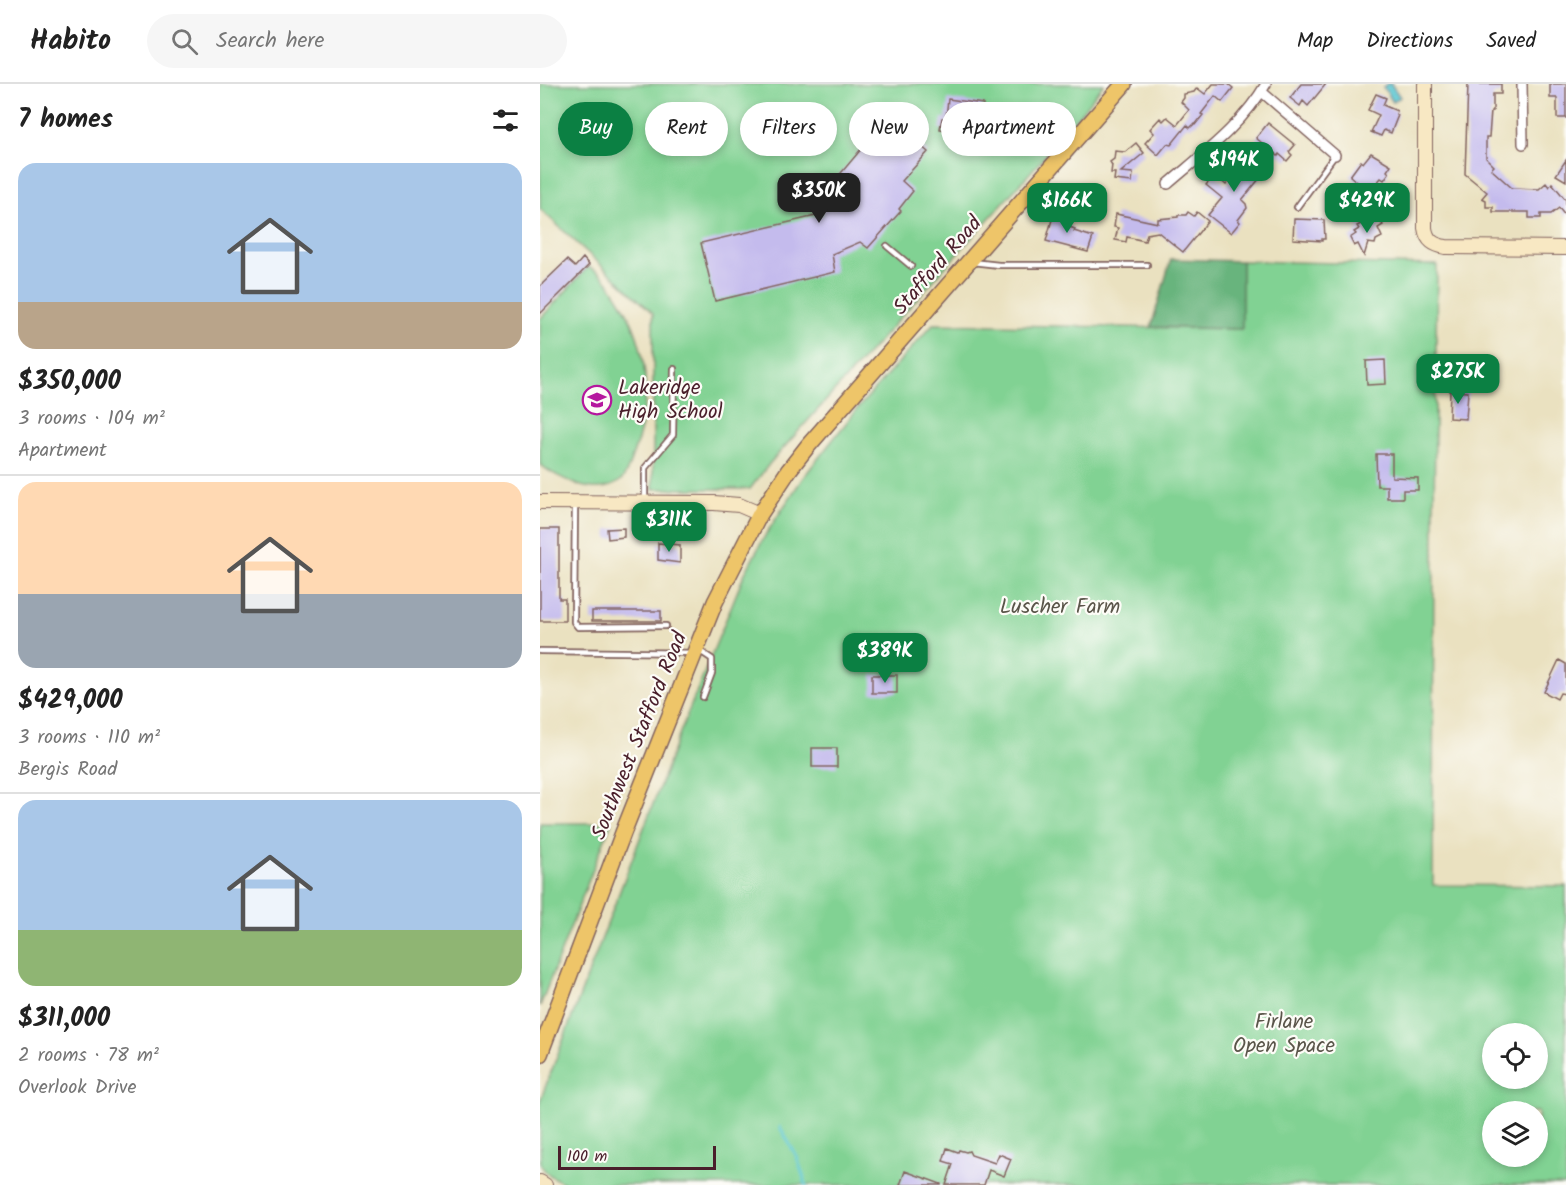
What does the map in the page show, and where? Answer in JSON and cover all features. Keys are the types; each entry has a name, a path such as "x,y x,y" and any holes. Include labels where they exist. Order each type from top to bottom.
{"main road":[{"name":"Stafford Road","path":"807,447 1124,84"},
{"name":"Southwest Stafford Road","path":"540,1054 622,833 724,583 760,513 807,447"}],"street":[{"path":"1425,84 1425,228 1431,243 1446,247 1566,248"},
{"path":"1522,84 1523,144"},
{"path":"1168,184 1226,135 1264,88 1335,155"},
{"path":"540,502 730,504 760,513"},
{"path":"540,1182 545,1185"}],"lane":[{"path":"1297,207 1335,155"},
{"path":"887,246 911,266"},
{"path":"970,261 999,265 1147,265"},
{"path":"645,503 645,468 673,435 674,369"},
{"path":"575,502 574,622 578,627 666,626"},
{"path":"540,651 696,651 708,655 713,665 703,697"}],"green space":[{"path":"540,84 1104,84 1076,119 1076,102 941,102 941,156 1045,156 770,463 750,489 653,489 653,313 540,209"},
{"path":"1171,259 1242,261 1242,329 1151,327"},
{"name":"Luscher Farm","path":"1242,261 1437,265 1433,885 1566,886 1566,1185 568,1185 543,1169 541,1165 540,1101 683,725 744,575 766,534 802,479 857,409 933,324 1241,329"},
{"name":"Lakeridge High School","path":"588,267 598,272 606,280 629,317 637,337 645,377 643,417 628,470 620,481 602,488 589,488 577,484 551,472 540,464 540,319"},
{"path":"540,823 611,823 540,1006"}],"water":[{"path":"1391,84 1400,97 1393,102 1383,87"}],"building":[{"path":"1213,84 1228,84 1233,88 1222,102 1215,96 1195,125 1190,128 1187,125 1171,145 1167,144 1158,155 1145,143 1154,133 1150,129 1160,118 1163,121 1167,117 1177,125 1189,110 1181,102 1184,94 1194,92 1197,88 1205,94"},
{"path":"1301,84 1326,84 1308,106 1303,101 1300,106 1290,98"},
{"path":"1468,84 1501,84 1501,94 1493,94 1489,137 1486,137 1486,158 1494,166 1491,169 1512,188 1539,189 1546,183 1549,187 1552,183 1566,200 1566,217 1559,208 1551,214 1541,214 1541,218 1529,218 1529,212 1493,212 1493,207 1486,207 1486,200 1482,198 1487,192 1465,174"},
{"path":"1550,84 1566,84 1566,118 1557,118 1557,98 1550,98"},
{"path":"1376,94 1386,98 1383,105 1397,111 1398,115 1391,133 1384,130 1381,136 1371,132 1379,115 1368,110"},
{"path":"948,99 969,102 948,102"},
{"path":"1268,123 1295,145 1289,152 1292,155 1287,161 1256,138"},
{"path":"1136,143 1144,153 1121,172 1133,173 1132,182 1114,180 1115,173 1111,173 1110,162 1114,159 1115,151 1125,152"},
{"path":"1246,151 1257,159 1253,164 1264,173 1242,200 1247,208 1231,233 1208,215 1222,198 1206,185 1215,175 1226,185 1241,168 1235,164"},
{"path":"1371,153 1391,165 1384,180 1381,178 1369,192 1350,176 1361,161 1363,163"},
{"path":"855,156 924,156 902,181 913,191 899,209 901,211 868,248 860,242 832,254 835,272 715,301 701,243 824,214 815,204"},
{"path":"1566,160 1566,181 1556,175"},
{"path":"1055,209 1068,213 1064,225 1093,237 1088,252 1046,241"},
{"path":"1188,212 1194,216 1197,212 1208,221 1183,252 1158,232 1147,234 1145,241 1127,237 1126,242 1115,240 1118,228 1114,227 1116,214 1158,223 1158,219 1178,217"},
{"path":"1377,215 1383,225 1378,228 1382,237 1376,240 1375,244 1368,243 1364,256 1358,244 1354,246 1350,238 1359,229 1357,226"},
{"path":"1294,219 1324,220 1325,239 1322,241 1293,239"},
{"path":"583,258 589,265 540,314 540,286 567,260 575,267"},
{"path":"1385,360 1386,384 1367,385 1366,361"},
{"path":"1450,391 1468,392 1466,419 1449,418"},
{"path":"1376,454 1392,454 1392,477 1418,478 1418,490 1403,490 1403,498 1387,498 1387,486 1377,486"},
{"path":"624,528 624,537 608,539 607,529"},
{"path":"540,529 559,529 559,599 565,599 565,621 540,621"},
{"path":"658,543 680,545 680,563 658,560"},
{"path":"592,611 661,611 661,621 592,621"},
{"path":"1559,660 1566,664 1566,694 1560,693 1557,699 1544,692"},
{"path":"872,675 897,675 897,693 872,693"},
{"path":"812,748 837,748 837,767 812,767"},
{"path":"947,1148 958,1152 959,1150 969,1151 971,1155 995,1163 999,1154 1011,1159 1004,1176 989,1170 984,1185 946,1185 953,1164 943,1161"},
{"path":"905,1171 941,1184 941,1185 900,1185"}],"waterway":[{"path":"780,1127 797,1157 806,1185"}],"place":[{"name":"Lakeridge High School","path":"597,400"}],"park label":[{"name":"Firlane Open Space","path":"1284,1034"}]}
